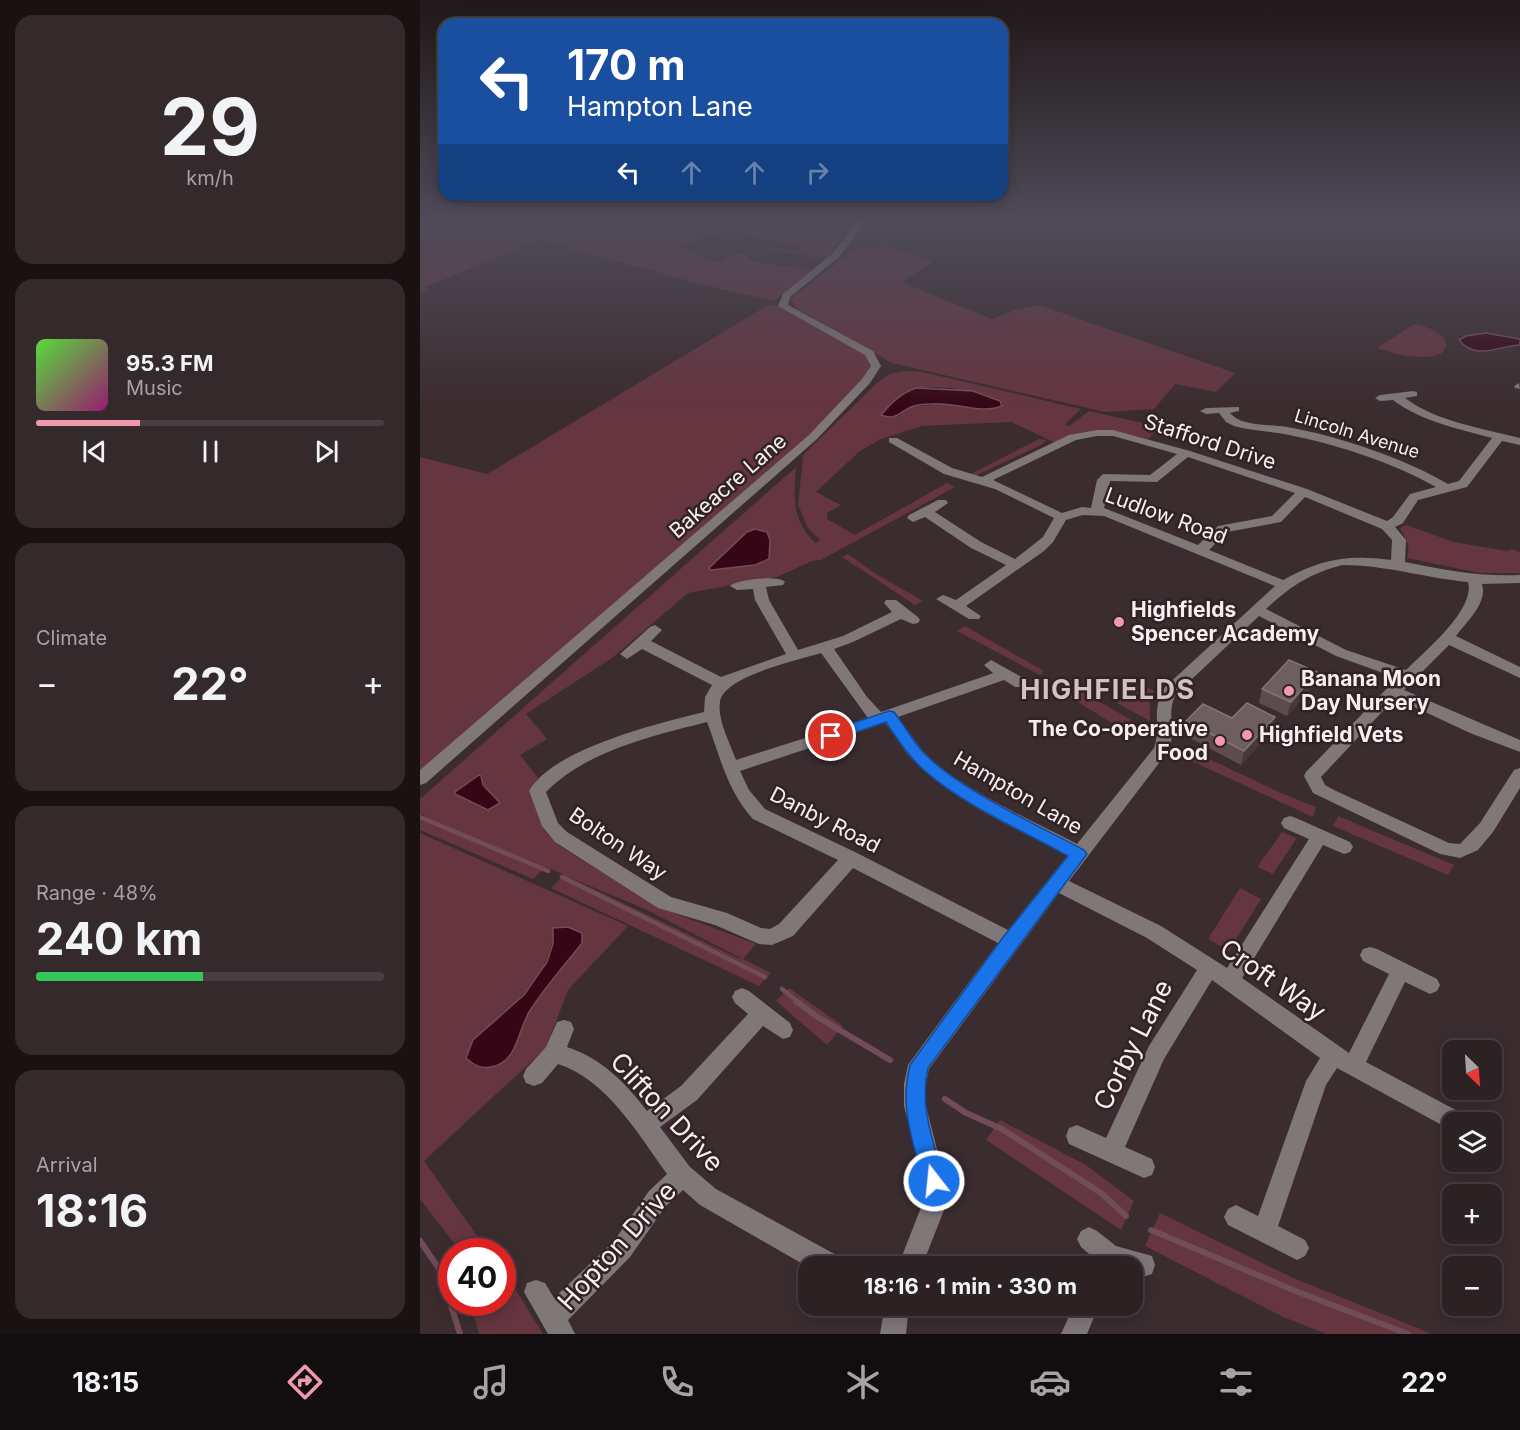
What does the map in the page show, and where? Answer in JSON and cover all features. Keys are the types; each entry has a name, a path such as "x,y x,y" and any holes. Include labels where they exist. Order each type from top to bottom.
{"street":[{"name":"Bakeacre Lane","path":"420,779 813,437 871,376 876,366 869,353 783,306 786,296 803,282"},
{"path":"1380,398 1413,394"},
{"path":"1395,396 1415,411 1432,418 1520,442"},
{"path":"1206,411 1235,409"},
{"name":"Lincoln Avenue","path":"1222,410 1230,420 1238,424 1288,431 1330,442 1415,470 1447,489"},
{"name":"Stafford Drive","path":"983,483 989,477 1057,444 1086,434 1113,433 1185,453 1331,501 1387,526"},
{"path":"1398,563 1399,540 1387,526 1398,520 1414,497 1463,484 1468,480 1499,435"},
{"path":"893,440 948,471 1012,492 1061,517 1048,539 1016,565 957,606"},
{"path":"1097,510 1103,480 1107,477 1153,479 1185,453"},
{"path":"1201,550 1223,529 1276,519 1303,492"},
{"path":"913,518 942,503"},
{"name":"Ludlow Road","path":"1061,517 1082,511 1097,510 1284,585"},
{"path":"927,512 976,545 1016,565"},
{"path":"914,1256 934,1205 934,1181 915,1106 915,1084 919,1065 1011,941 1163,746 1166,726 1164,704 1170,691 1284,585 1308,569 1343,560 1398,563 1474,578 1520,579"},
{"path":"1474,578 1477,589 1473,602 1447,638 1314,771 1312,776 1319,789 1446,849 1457,852 1466,850 1478,839 1520,774"},
{"path":"737,586 778,582"},
{"path":"759,585 762,600 794,656"},
{"path":"943,599 975,616"},
{"path":"1257,610 1341,653 1407,676"},
{"path":"712,715 713,694 721,683 750,669 825,647 867,631 902,612"},
{"path":"627,654 655,630"},
{"path":"1447,638 1520,673"},
{"path":"641,642 721,683"},
{"name":"Hampton Lane","path":"825,647 862,701 884,718 918,756 941,776 969,794 1079,854"},
{"path":"732,767 993,680 997,669 1020,683"},
{"path":"1393,691 1520,746"},
{"name":"Danby Road","path":"712,715 747,804 759,814 851,858 1011,941"},
{"name":"Bolton Way","path":"712,715 630,739 583,759 552,776 537,790 551,826 572,845 665,903 720,919 759,936 772,937 786,930 851,858"},
{"path":"1290,823 1344,847"},
{"path":"1229,980 1243,962 1320,836"},
{"name":"Croft Way","path":"1057,884 1154,932 1229,980 1333,1055 1353,1066 1414,1109 1442,1117"},
{"path":"1370,955 1431,985"},
{"name":"Corby Lane","path":"1111,1152 1156,1053 1209,967"},
{"path":"1353,1066 1401,970"},
{"path":"742,997 783,1030"},
{"path":"644,1126 689,1093 761,1014"},
{"path":"534,1076 554,1053 564,1029"},
{"name":"Clifton Drive","path":"554,1053 577,1060 602,1076 629,1104 682,1175 708,1197 813,1256"},
{"path":"1264,1231 1317,1081 1333,1055"},
{"path":"1077,1136 1144,1167"},
{"name":"Hopton Drive","path":"536,1292 557,1326 622,1249 657,1199 682,1175"},
{"path":"1236,1218 1297,1248"},
{"path":"1089,1239 1104,1256"},
{"path":"893,1334 895,1316"},
{"path":"1074,1334 1082,1316"}],"shaded area":[{"path":"420,282 437,282 425,287 429,290 420,294"},
{"path":"694,282 798,282 774,301"},
{"path":"812,282 902,282 992,319 1015,310 1039,305 1235,373 1216,392 1175,384 1154,409 1105,412 892,363 796,308 791,300"},
{"path":"770,304 789,310 859,347 876,366 828,422 420,779 420,457 487,474"},
{"path":"1414,324 1429,328 1442,336 1447,345 1442,353 1419,357 1401,355 1377,348"},
{"path":"1486,333 1520,339 1520,345 1480,351 1473,350 1459,340 1466,336"},
{"path":"903,371 922,372 1081,409 1065,424 1069,426 1089,411 1160,427 1148,439 1102,431 1081,434 1056,443 1011,422 922,426 881,439 860,451 816,492 841,505 827,513 827,519 855,535 947,483 955,487 821,560 812,561 777,577 688,593 612,658 526,714 547,739 520,755 538,778 529,792 545,831 560,846 658,907 756,944 743,959 771,973 759,986 551,888 564,875 546,867 533,879 420,830 420,818 426,816 420,814 420,799 796,467 795,499 798,516 807,534 815,543 820,540 808,528 798,505 803,455 877,383 890,374","holes":["931,387 953,388 951,403 911,407 897,417 905,392","755,529 755,565 711,570 709,568 747,532","463,788 499,803 488,810 455,792","568,877 643,908 740,959"]},
{"path":"916,388 973,391 1000,401 1002,406 975,409 948,404 926,404 911,407 890,417 881,415 897,399"},
{"path":"1039,439 1046,440 1043,444 975,476 971,474"},
{"path":"1406,525 1454,542 1520,552 1520,573 1480,573 1407,558 1408,546 1400,528"},
{"path":"755,529 767,532 770,540 769,559 755,565 711,570 709,568 747,532"},
{"path":"848,554 873,572 923,601 915,605 842,557"},
{"path":"965,626 1044,671 1040,675 957,631"},
{"path":"1059,679 1130,719 1132,728 1120,728 1052,686"},
{"path":"1139,683 1154,691 1150,699 1150,721 1117,703"},
{"path":"1190,750 1316,807 1313,817 1185,758"},
{"path":"479,775 483,785 500,803 488,810 455,794"},
{"path":"1338,816 1454,865 1448,875 1333,826"},
{"path":"1282,832 1297,838 1273,874 1257,867"},
{"path":"420,833 628,926 568,990 546,1048 424,1161 479,1238 450,1238 420,1199","holes":["554,928 582,943 529,1011 512,1054 473,1040 526,992 545,963"]},
{"path":"1240,888 1261,899 1229,951 1208,939"},
{"path":"568,927 582,933 582,943 531,1009 512,1052 500,1064 491,1067 480,1067 472,1063 466,1058 473,1040 524,995 547,962 553,944 553,928"},
{"path":"789,988 843,1026 827,1045 776,1001"},
{"path":"1000,1120 1086,1165 1134,1201 1121,1230 986,1140"},
{"path":"1160,1213 1291,1277 1432,1334 1327,1334 1283,1317 1145,1246"},
{"path":"516,1290 543,1334 479,1334 474,1316 516,1316"}],"building":[{"path":"1289,660 1317,672 1291,702 1262,689"},
{"path":"1247,703 1275,717 1244,751 1186,721 1203,704 1232,718"}],"waterway":[{"path":"420,817 548,871"},
{"path":"562,877 765,977"},
{"path":"782,989 798,1002"},
{"path":"796,1001 816,1016 890,1060"},
{"path":"945,1099 966,1113 1002,1129 1101,1193 1126,1216"},
{"path":"1151,1230 1293,1290 1408,1334"},
{"path":"420,1241 440,1270 460,1334"}],"place":[{"name":"Highfields Spencer Academy","path":"1119,622"},
{"name":"Banana Moon Day Nursery","path":"1289,691"},
{"name":"Highfield Vets","path":"1247,735"},
{"name":"The Co-operative Food","path":"1220,741"}],"district":[{"name":"HIGHFIELDS","path":"1108,690"}],"route":[{"path":"831,736 889,716 918,756 941,776 969,794 1079,854 919,1065 915,1084 915,1106 934,1181"}]}
